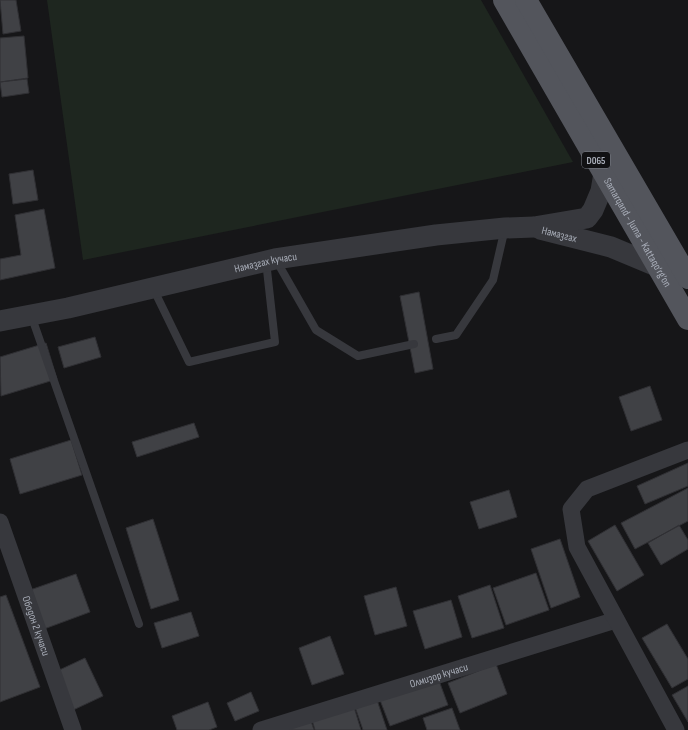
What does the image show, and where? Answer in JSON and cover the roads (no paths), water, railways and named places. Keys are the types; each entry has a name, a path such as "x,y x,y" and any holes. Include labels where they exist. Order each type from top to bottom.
{"main road":[{"name":"Samarqand - Juma - Kattaqo‘rg‘on","path":"504,0 688,319"},
{"name":"Samarqand - Juma - Kattaqo‘rg‘on","path":"526,0 688,278"}],"street":[{"name":"Намазгах","path":"534,227 587,218 593,210 601,191 604,173"},
{"name":"Намазгах","path":"534,227 611,247 658,267"},
{"name":"Намазгах кучаси","path":"0,321 153,288 271,260 436,235 505,228 534,227"},
{"path":"676,730 576,547 571,509 587,489 688,450"},
{"name":"Ободон 2 кучаси","path":"0,522 73,730"},
{"name":"Олмизор кучаси","path":"261,730 616,620"}],"lane":[{"path":"436,339 456,335 493,280 505,228"},
{"path":"153,288 190,362 276,342 271,260"},
{"path":"271,260 316,330 358,356 414,344"},
{"path":"30,315 139,624"}]}
